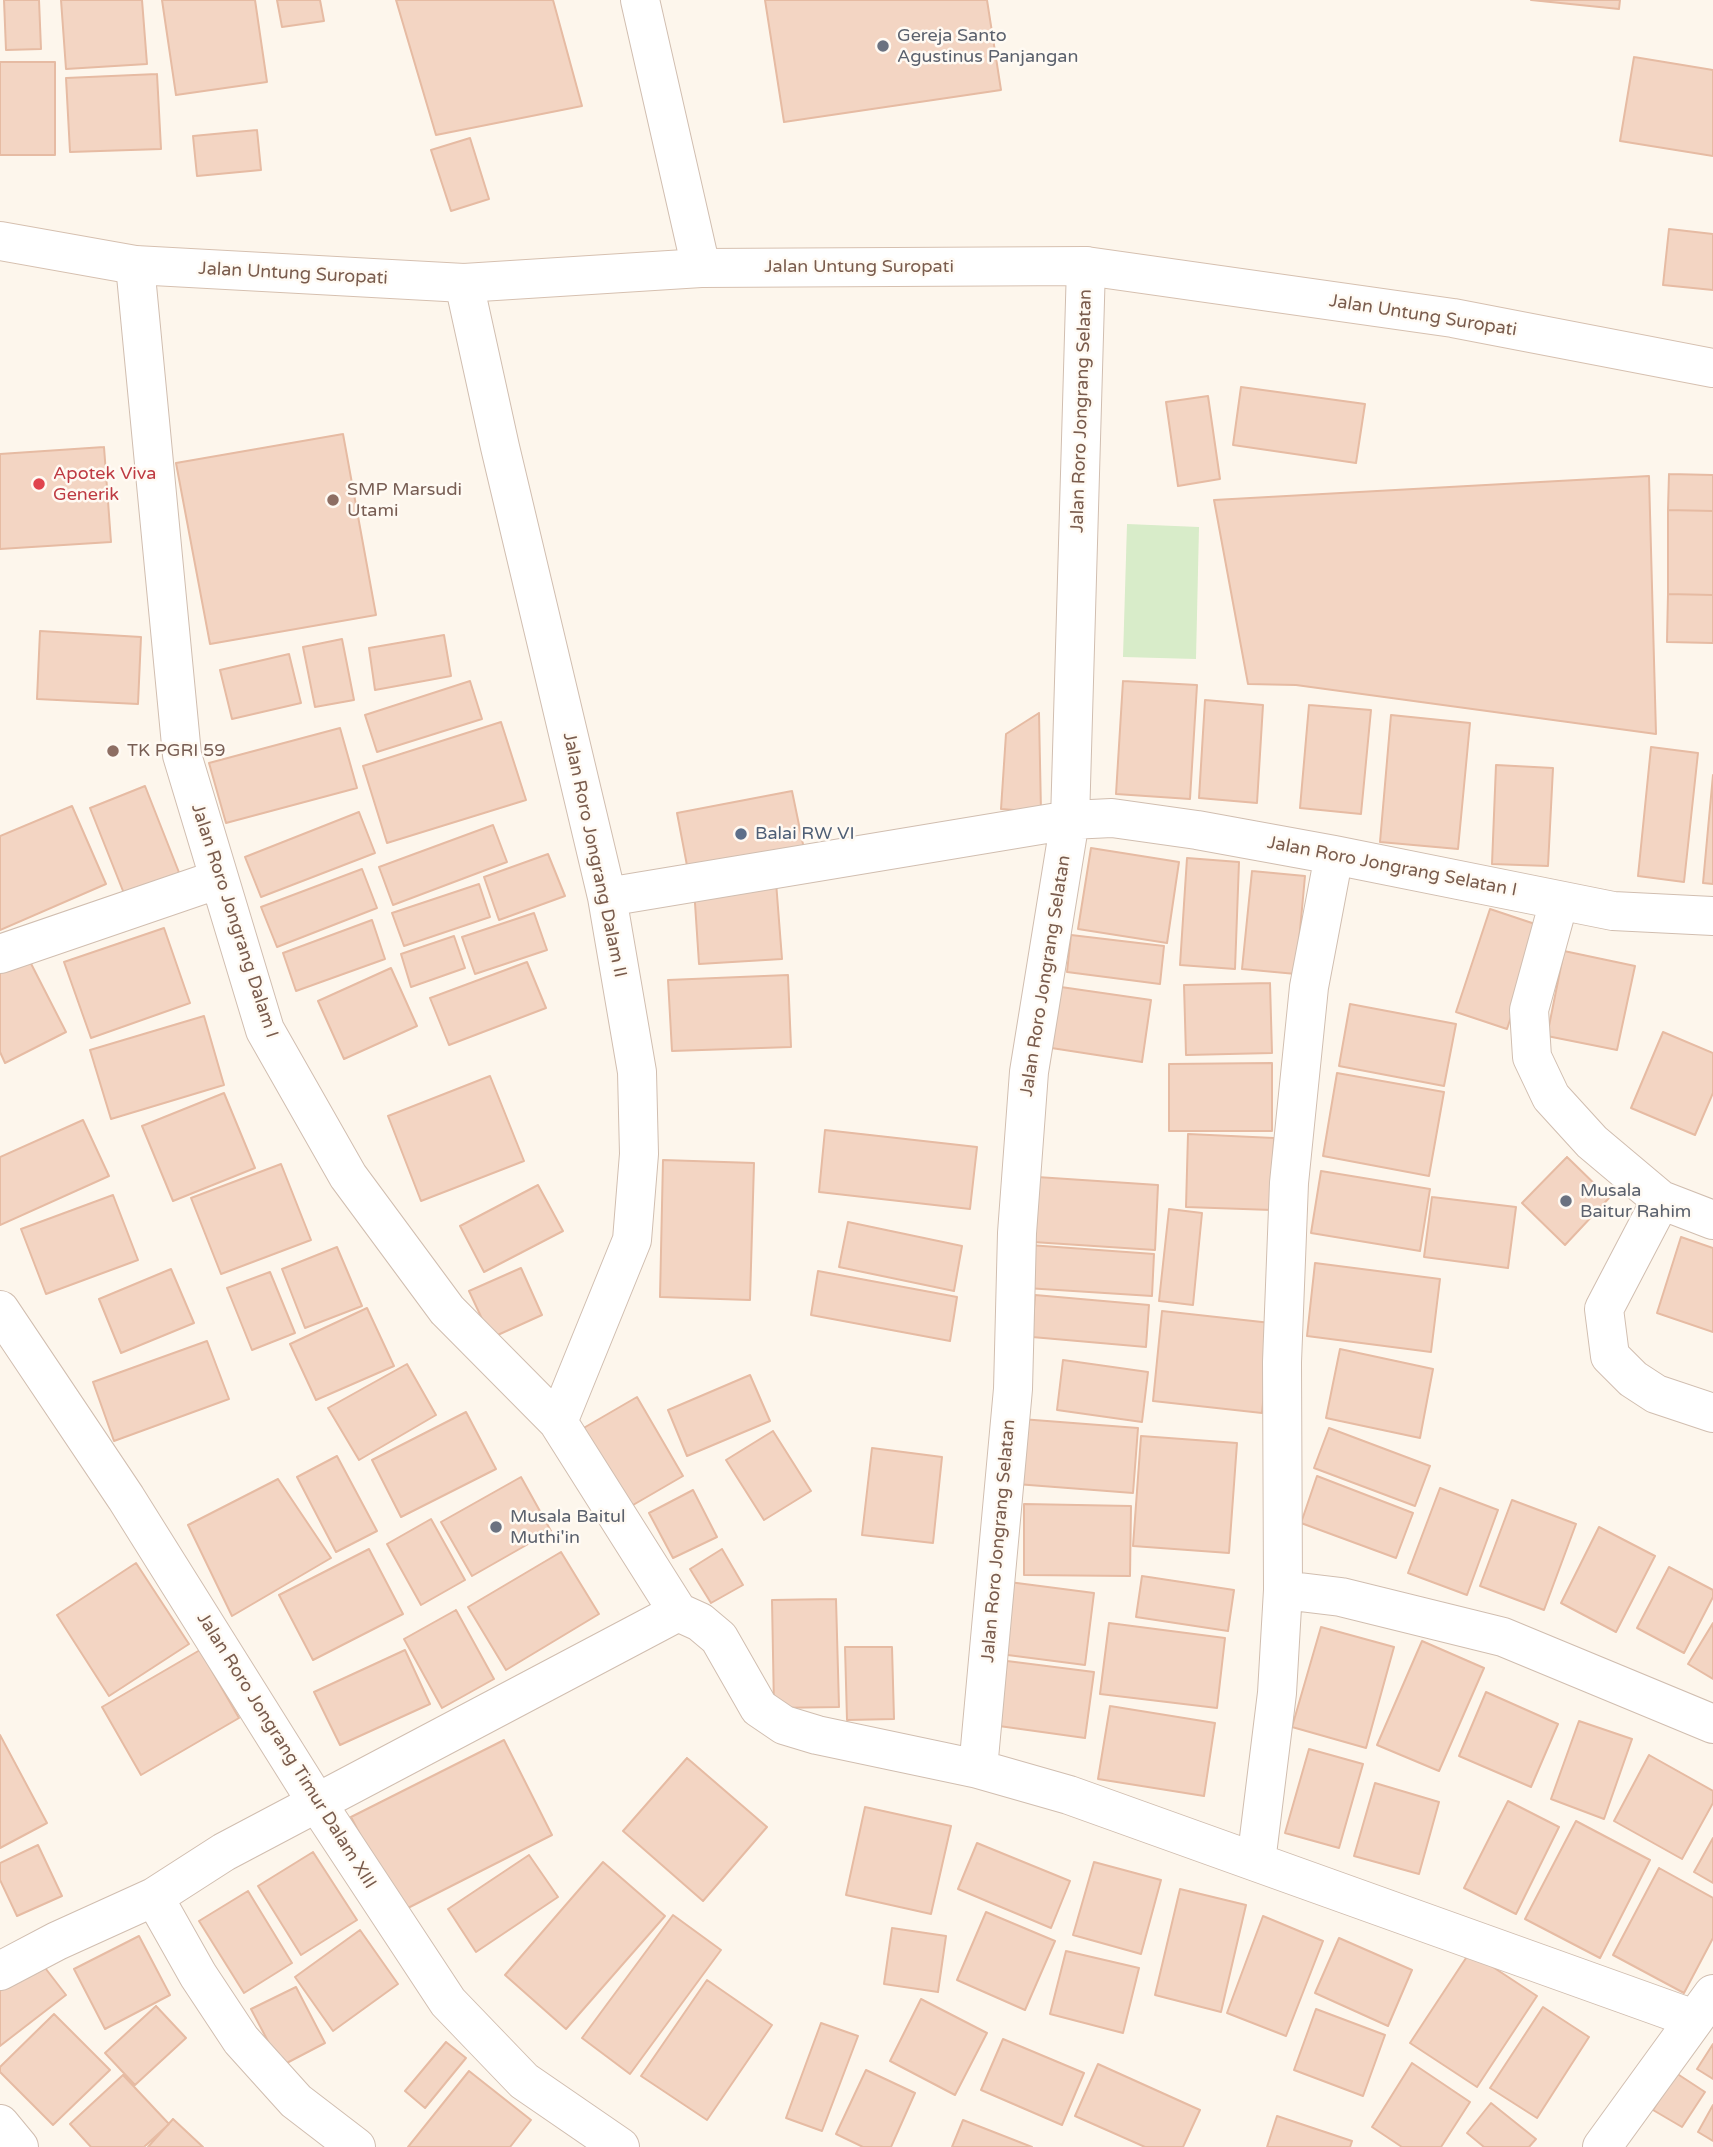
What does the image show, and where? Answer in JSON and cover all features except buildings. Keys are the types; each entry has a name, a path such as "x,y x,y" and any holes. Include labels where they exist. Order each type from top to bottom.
{"street":[{"path":"640,0 701,268"},
{"name":"Jalan Untung Suropati","path":"0,241 135,265 464,282 701,268 1086,266 1453,318 1713,368"},
{"name":"Jalan Roro Jongrang Dalam I","path":"135,265 182,755 265,1030 348,1176 447,1310 558,1422 678,1612 700,1622 719,1638 759,1708 784,1725 817,1735 978,1769"},
{"name":"Jalan Roro Jongrang Selatan","path":"978,1769 1013,1389 1017,1233 1029,1072 1070,820 1086,266"},
{"name":"Jalan Roro Jongrang Dalam II","path":"464,282 500,447 607,897 637,1072 639,1154 632,1240 558,1422"},
{"name":"Jalan Roro Jongrang Selatan I","path":"607,897 1070,820 1112,818 1197,830 1334,855 1613,911 1713,916"},
{"path":"1256,1861 1277,1693 1283,1590 1282,1362 1289,1183 1309,987 1334,855"},
{"path":"0,954 219,880"},
{"path":"1559,901 1530,1010 1532,1057 1550,1097 1592,1142 1661,1200 1713,1220"},
{"path":"1661,1200 1604,1309 1610,1356 1633,1379 1656,1394 1713,1413"},
{"name":"Jalan Roro Jongrang Timur Dalam XIII","path":"0,1310 126,1498 317,1803 447,2002 524,2081 620,2147"},
{"path":"1283,1590 1341,1597 1503,1637 1713,1724"},
{"path":"0,1971 57,1941 153,1897 224,1852 678,1612"},
{"path":"978,1769 1069,1795 1256,1861 1703,2006 1602,2147"},
{"path":"153,1897 198,1975 241,2040 296,2101 356,2147"},
{"path":"0,2124 19,2147"}],"green space":[{"path":"1127,524 1199,527 1196,659 1123,657"}],"place":[{"name":"Gereja Santo Agustinus Panjangan","path":"883,46"},
{"name":"Apotek Viva Generik","path":"39,484"},
{"name":"SMP Marsudi Utami","path":"333,500"},
{"name":"TK PGRI 59","path":"113,751"},
{"name":"Balai RW VI","path":"741,834"},
{"name":"Musala Baitur Rahim","path":"1566,1201"},
{"name":"Musala Baitul Muthi'in","path":"496,1527"}]}
